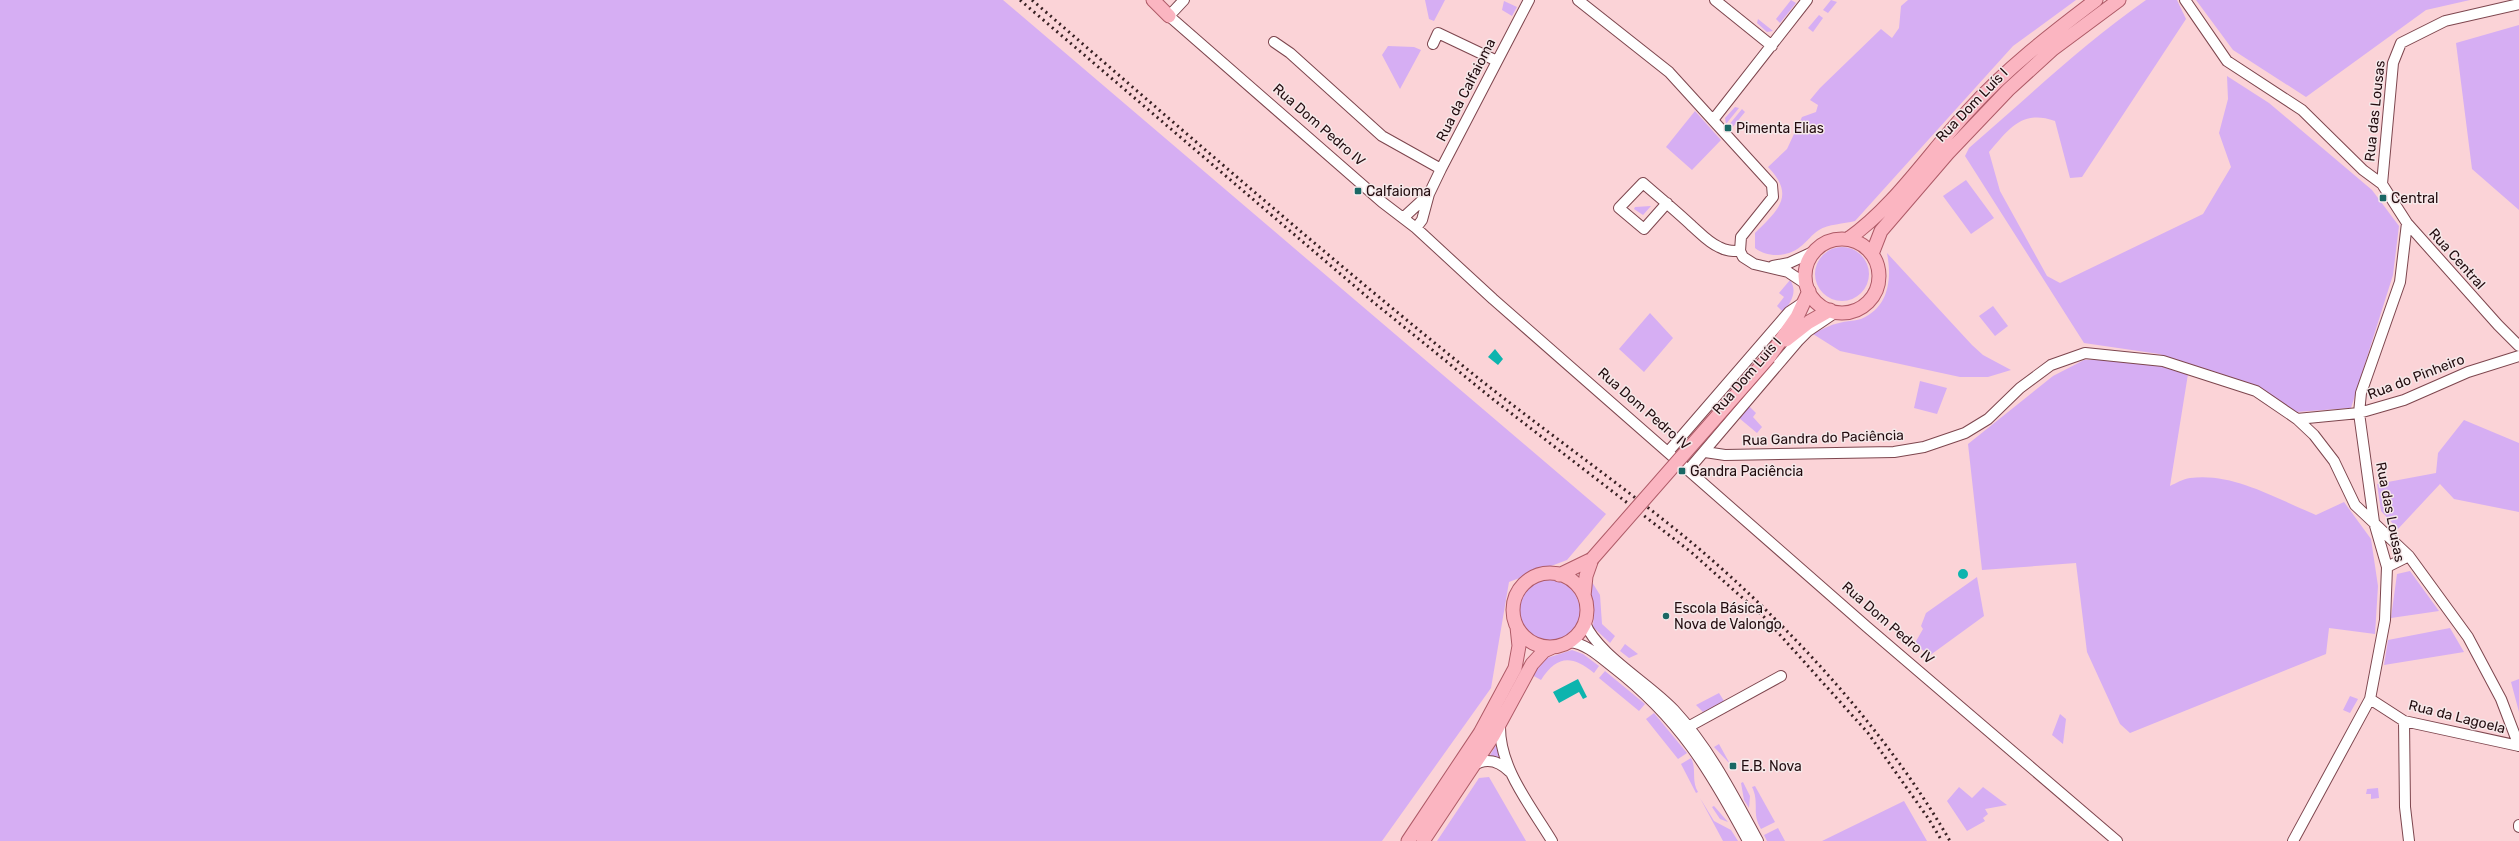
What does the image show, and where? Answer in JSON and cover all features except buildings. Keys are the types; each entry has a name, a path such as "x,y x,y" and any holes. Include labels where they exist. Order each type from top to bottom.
{"main road":[{"name":"Rua Dom Pedro IV","path":"1153,0 1169,16"},
{"name":"Rua Dom Luís I","path":"1592,559 1778,346 1806,292 1806,270 1815,251 1834,240 1848,240 1871,222 1985,95 2050,35 2096,0"},
{"name":"Rua Dom Luís I","path":"1778,346 1808,322 1833,311 1857,309 1873,295 1879,274 1872,254 1881,231 1948,154 2008,90 2053,49 2119,0"},
{"path":"1848,240 1862,245 1872,254"},
{"path":"1806,292 1817,302 1833,311"},
{"path":"1559,575 1592,559"},
{"path":"1423,841 1473,766 1485,757 1532,664 1544,650 1570,642 1579,634 1585,623 1588,612 1584,596 1586,576 1592,559"},
{"path":"1408,841 1475,740 1515,668 1519,646 1517,627 1513,615 1514,602 1519,591 1527,582 1538,575 1550,573 1573,581 1584,596"},
{"path":"1517,627 1524,637 1534,644 1553,647"}],"street":[{"path":"1169,16 1184,0"},
{"name":"Rua da Calfaioma","path":"1416,228 1422,220 1429,194 1441,168 1529,0"},
{"path":"1578,0 1669,72 1772,185 1773,197 1741,237 1740,251 1744,257 1754,264 1771,266 1788,272 1806,292"},
{"path":"1714,0 1772,46"},
{"path":"1713,120 1807,0"},
{"path":"2185,0 2227,62 2302,110 2363,170 2382,184"},
{"name":"Rua das Lousas","path":"2382,184 2393,63 2401,43 2445,21 2519,4"},
{"name":"Rua Dom Pedro IV","path":"1169,16 1416,228 1493,299 1689,469 1867,627 2117,841"},
{"path":"1433,44 1438,33 1497,61"},
{"path":"1274,42 1290,53 1382,136 1441,168"},
{"path":"1667,203 1644,229 1619,208 1643,183 1667,203 1717,246 1727,251 1740,251"},
{"name":"Rua Central","path":"2382,184 2407,222 2519,346"},
{"name":"Rua da Calfaioma","path":"1404,218 1429,194"},
{"name":"Rua das Lousas","path":"2293,841 2370,699 2385,620 2386,567 2374,522 2359,413 2361,393 2400,282 2407,222"},
{"path":"1771,266 1789,263 1815,251"},
{"name":"Rua Dom Luís I","path":"1668,452 1806,292"},
{"name":"Rua Dom Luís I","path":"1689,469 1798,341 1833,311"},
{"name":"Rua Gandra do Paciência","path":"1705,452 1725,455 1894,452 1924,447 1965,433 1988,419 2020,388 2050,365 2085,353 2163,361 2256,391 2296,419 2314,434 2334,462 2355,506 2410,556 2468,637 2501,699 2519,746"},
{"name":"Rua do Pinheiro","path":"2296,419 2359,413 2404,400 2468,372 2519,356"},
{"path":"2386,567 2410,556"},
{"path":"1585,623 1595,640 1657,693 1688,727 1712,759 1758,841"},
{"path":"1570,642 1586,646 1646,694 1666,714 1706,766 1748,841"},
{"path":"1688,727 1781,676"},
{"name":"Rua da Lagoela","path":"2370,699 2404,721 2519,746"},
{"path":"2404,721 2405,807 2409,841"},
{"path":"1500,725 1501,745 1511,773 1552,841"},
{"path":"1475,740 1485,757 1505,767 1511,773"}],"shaded area":[{"path":"0,0 1003,0 1606,514 1567,560 1509,582 1491,688 1382,841 0,841"},
{"path":"1425,0 1445,0 1434,21 1429,19"},
{"path":"1791,0 1796,3 1780,23 1776,19"},
{"path":"1831,0 1837,2 1828,13 1823,10"},
{"path":"1908,0 2076,0 2013,46 1855,221 1831,225 1823,228 1800,247 1790,253 1771,255 1755,248 1755,233 1777,210 1781,202 1781,186 1768,167 1787,149 1802,117 1816,112 1818,105 1810,100 1820,88 1881,29 1892,38 1899,28 1901,6"},
{"path":"2146,0 2177,0 2186,19 2082,177 2070,178 2055,121 2044,118 2025,119 2010,129 1989,152 2000,191 2047,276 2060,283 2203,214 2231,167 2219,133 2228,99 2227,76 2269,103 2372,190 2399,226 2393,275 2351,408 2296,412 2258,386 2159,354 2084,343 1965,156 1969,148 2056,72 2100,35"},
{"path":"2196,0 2470,0 2426,10 2306,97 2233,50"},
{"path":"1504,1 1517,7 1512,16 1502,10"},
{"path":"1819,15 1823,18 1813,32 1808,28"},
{"path":"1758,19 1773,31 1767,32 1757,23"},
{"path":"2519,25 2519,210 2472,169 2456,43"},
{"path":"1388,46 1414,47 1421,50 1400,89 1382,55"},
{"path":"1735,107 1739,108 1726,124 1725,118"},
{"path":"1742,109 1745,112 1731,129 1728,126"},
{"path":"1695,111 1721,140 1692,170 1666,147"},
{"path":"1966,180 1994,218 1971,234 1943,196"},
{"path":"1651,206 1643,215 1634,209 1635,207"},
{"path":"1842,247 1852,249 1861,255 1867,264 1869,274 1867,284 1861,293 1852,299 1842,301 1832,299 1823,293 1817,284 1815,274 1817,264 1823,255 1832,249"},
{"path":"1887,253 1972,345 1983,355 2011,370 1988,377 1960,377 1840,351 1813,334 1832,325 1861,319 1878,307 1883,300 1888,282 1889,273"},
{"path":"1790,280 1793,293 1789,305 1783,312 1777,306 1784,297 1779,293"},
{"path":"1993,306 2008,326 1995,336 1979,316"},
{"path":"1650,313 1673,338 1644,372 1619,349"},
{"path":"2118,359 2154,364 2188,374 2170,486 2190,478 2206,477 2222,479 2254,488 2316,515 2344,502 2371,539 2378,586 2375,634 2329,628 2326,654 2130,733 2120,724 2087,652 2076,563 1982,570 1968,444 2053,376 2084,360"},
{"path":"1920,381 1947,388 1937,414 1914,408"},
{"path":"1749,406 1756,413 1753,417 1762,427 1757,433 1739,418"},
{"path":"2464,420 2519,443 2519,512 2454,499 2440,484 2398,529 2381,511 2377,484 2436,473 2438,453"},
{"path":"2410,571 2439,611 2391,618 2397,574"},
{"path":"1977,577 1984,616 1929,656 1915,643 1923,629 1921,626 1926,613"},
{"path":"1549,580 1561,582 1571,589 1578,599 1580,611 1578,623 1571,633 1561,640 1549,642 1537,640 1527,633 1520,623 1518,611 1520,599 1527,589 1537,582"},
{"path":"1592,582 1600,595 1602,624 1615,636 1610,643 1593,627 1594,607 1590,591"},
{"path":"2450,628 2464,652 2384,665 2388,640"},
{"path":"1625,644 1638,654 1629,658 1620,651"},
{"path":"1572,650 1583,654 1599,666 1594,673 1579,663 1565,660 1553,666 1541,680 1532,675 1547,658"},
{"path":"1605,671 1645,704 1639,711 1599,678"},
{"path":"2519,679 2519,712 2511,682"},
{"path":"1719,693 1724,701 1703,712 1696,705"},
{"path":"2350,696 2358,699 2350,713 2343,710"},
{"path":"1654,713 1687,753 1678,759 1646,719"},
{"path":"2060,714 2066,719 2063,744 2052,735"},
{"path":"1719,744 1730,764 1714,747"},
{"path":"1496,745 1501,760 1489,757"},
{"path":"1691,758 1694,766 1695,784 1698,792 1696,793 1681,764"},
{"path":"1489,777 1526,841 1437,841 1479,778"},
{"path":"1743,782 1750,796 1749,808 1744,800 1741,783"},
{"path":"1755,786 1775,822 1761,829 1756,818 1755,798 1752,787"},
{"path":"1959,787 1972,798 1983,787 2007,805 1985,809 1988,814 1983,818 1985,821 1967,831 1947,801"},
{"path":"2378,788 2379,798 2371,799 2371,794 2366,794 2367,789"},
{"path":"1700,798 1714,821 1731,830 1738,841 1723,841"},
{"path":"1904,801 1927,841 1822,841"},
{"path":"1714,806 1728,822 1720,819 1712,807"},
{"path":"1778,828 1785,841 1767,841 1764,835"}],"water":[{"path":"1495,349 1503,359 1498,365 1488,357"},
{"path":"1963,569 1968,574 1963,579 1958,574"},
{"path":"1578,679 1587,697 1583,699 1579,692 1559,703 1553,692"}],"railway":[{"path":"1020,0 1372,301 1494,400 1691,552 1764,617 1868,733 1928,818 1942,841"},
{"path":"1032,0 1253,191 1421,332 1505,399 1670,525 1733,579 1803,647 1868,722 1925,800 1950,841"}],"place":[{"name":"Pimenta Elias","path":"1728,128"},
{"name":"Calfaioma","path":"1358,191"},
{"name":"Central","path":"2383,198"},
{"name":"Gandra Paciência","path":"1682,471"},
{"name":"Escola Básica Nova de Valongo","path":"1666,616"},
{"name":"E.B. Nova","path":"1733,766"}]}
